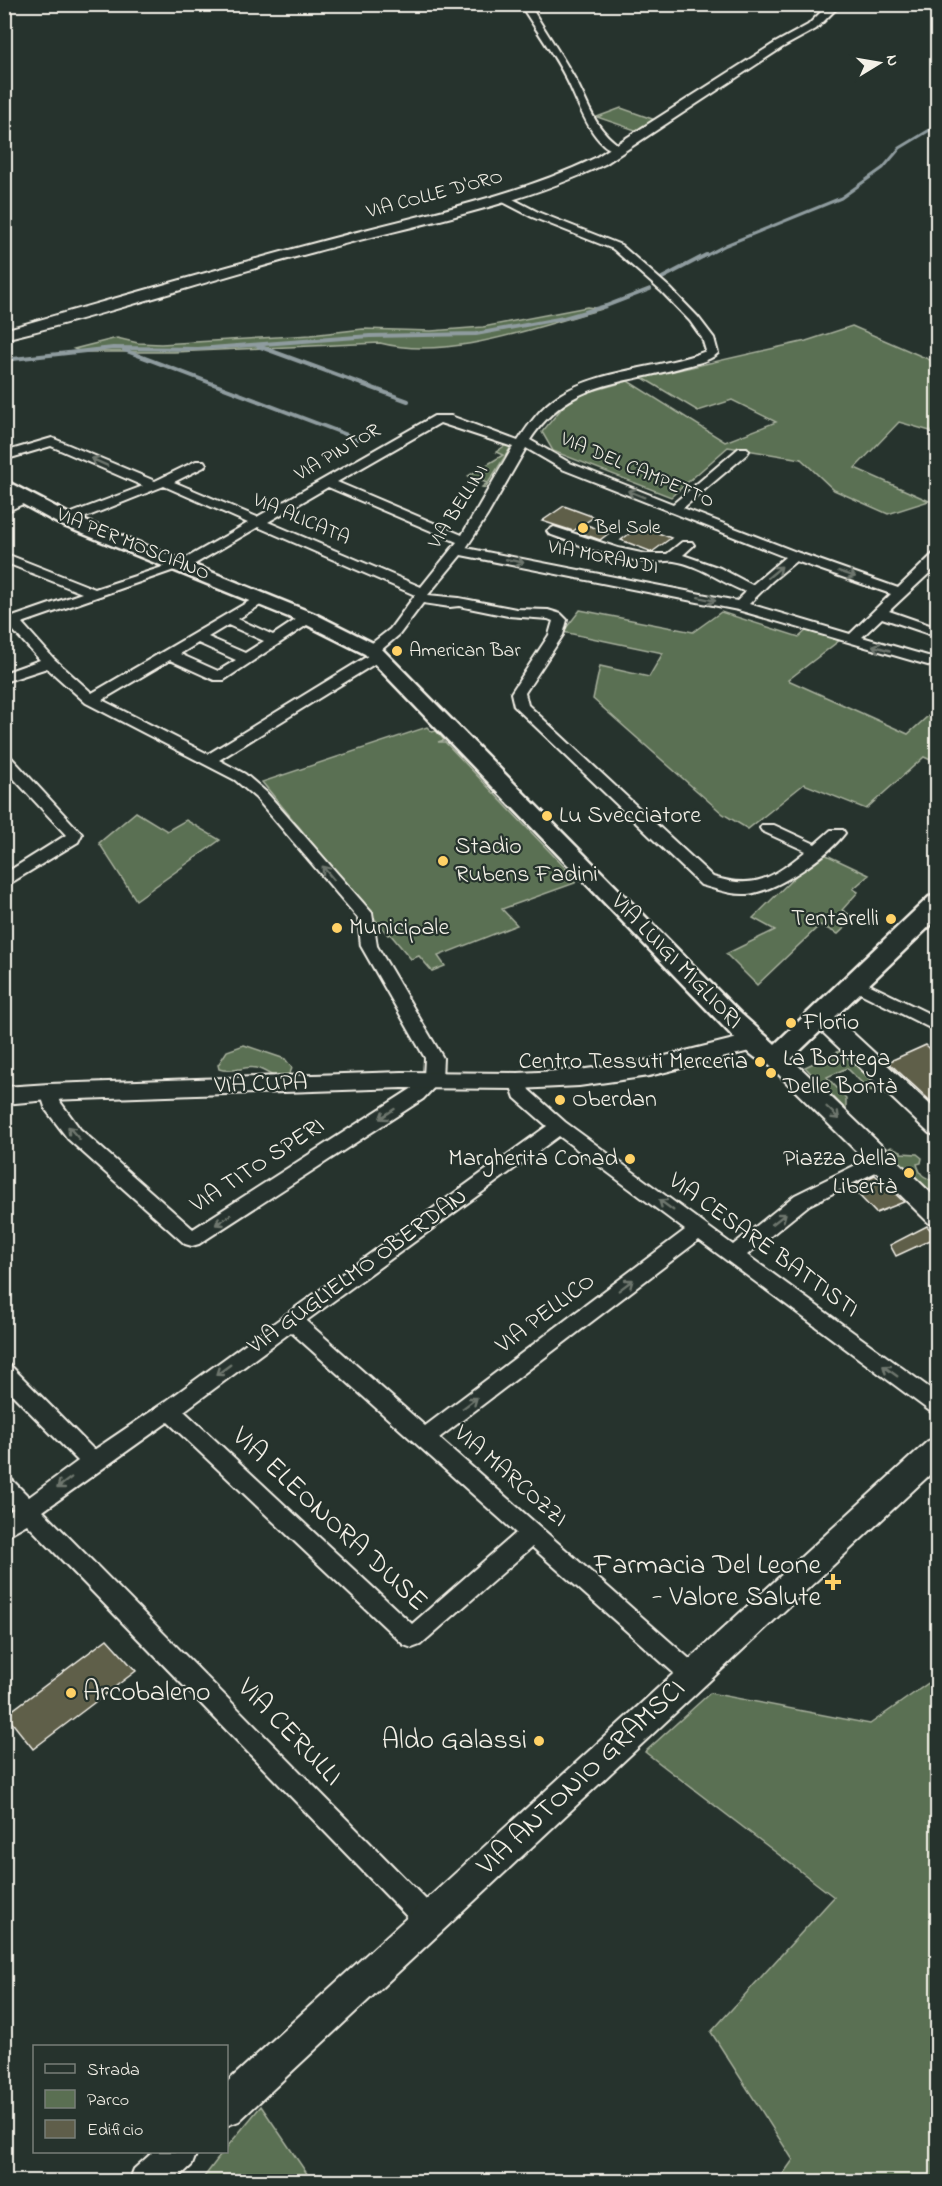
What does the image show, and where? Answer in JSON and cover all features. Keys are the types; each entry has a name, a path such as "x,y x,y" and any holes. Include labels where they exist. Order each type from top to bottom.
{"main road":[{"name":"VIA PER MOSCIANO","path":"4,486 66,520 308,618 375,652"},
{"name":"VIA LUIGI MIGLIORI","path":"375,652 754,1042 776,1058"},
{"path":"776,1058 856,984 938,903"}],"street":[{"path":"524,4 572,81 582,107 593,125 605,140 618,149"},
{"name":"VIA COLLE D'ORO","path":"4,335 308,249 503,198 573,175 618,149 779,45 812,27 836,4"},
{"name":"VIA DEL CAMPETTO","path":"503,198 536,215 617,247 666,290 694,319 708,338 712,353 694,362 634,375 576,392 549,409 523,444 566,466 674,509 794,556 900,593"},
{"name":"VIA PINTOR","path":"7,624 181,565 438,420 447,419 523,444"},
{"name":"VIA ALICATA","path":"4,456 52,442 257,523 423,594 450,603 459,602 525,614 532,620 559,624 556,635 518,693 521,706 707,881 728,887 748,889 767,885 816,850"},
{"name":"VIA BELLINI","path":"209,760 375,652 461,545 523,444"},
{"path":"674,509 743,451"},
{"path":"66,520 158,484 200,464"},
{"name":"VIA MORANDI","path":"326,483 461,545 740,606"},
{"path":"4,509 24,498"},
{"path":"554,531 604,549 649,558 672,556 715,571 736,584 755,591"},
{"path":"672,556 687,545"},
{"path":"794,556 740,606 938,664"},
{"path":"4,557 94,593"},
{"path":"852,639 938,557"},
{"path":"92,700 263,600"},
{"path":"880,613 938,633"},
{"path":"169,654 219,677 308,618"},
{"path":"228,620 274,640"},
{"path":"7,624 92,700 240,777 261,795 366,917 369,946 434,1058 433,1079"},
{"path":"197,638 246,659"},
{"path":"4,678 49,662"},
{"path":"4,758 72,831 74,836 4,882"},
{"path":"768,828 816,850 837,833"},
{"path":"856,984 934,1021"},
{"path":"821,1017 938,1127"},
{"path":"559,1127 521,1094 518,1081 625,1073 754,1042"},
{"path":"776,1058 882,1161 934,1206"},
{"name":"VIA CUPA","path":"4,1096 49,1092 433,1079 518,1081"},
{"name":"VIA TITO SPERI","path":"49,1092 52,1105 74,1134 192,1239 417,1094 433,1079"},
{"name":"VIA CESARE BATTISTI","path":"559,1127 938,1406"},
{"name":"VIA GUGLIELMO OBERDAN","path":"4,1528 559,1127"},
{"path":"733,1255 802,1200 882,1161"},
{"name":"VIA PELLICO","path":"424,1438 699,1230"},
{"name":"VIA MARCOZZI","path":"291,1320 693,1676"},
{"path":"4,1372 93,1462"},
{"name":"VIA ELEONORA DUSE","path":"169,1410 412,1638 533,1532"},
{"name":"VIA ANTONIO GRAMSCI","path":"228,2106 938,1449"},
{"name":"VIA CERULLI","path":"4,1486 428,1920"},
{"path":"147,2181 177,2153"}],"green space":[{"path":"621,108 658,121 641,132 597,117"},
{"path":"587,307 602,309 491,340 434,348 380,343 174,352 82,352 74,349 117,338 138,343 161,344 311,335 363,329 431,331 483,327"},
{"path":"852,326 937,363 937,433 899,422 855,468 929,501 888,514 834,490 801,459 728,447 671,497 553,451 542,432 571,397 628,381 725,442 776,422 732,400 698,411 643,378 806,341"},
{"path":"506,445 511,447 485,488 482,487 487,483 468,476 503,455 496,452"},
{"path":"580,610 693,632 721,612 799,637 807,630 840,640 788,680 908,734 937,708 937,763 924,757 866,809 804,784 748,829 723,814 593,699 600,666 649,677 663,653 563,632"},
{"name":"Stadio Rubens Fadini","path":"427,727 432,732 436,731 444,740 438,742 445,742 576,879 575,883 502,909 517,925 438,956 445,966 432,971 419,956 411,959 390,934 388,935 262,782"},
{"path":"136,812 167,831 186,820 220,840 136,900 99,843"},
{"path":"820,852 869,875 853,889 858,892 842,910 855,918 838,934 820,925 757,985 726,954 775,930 753,918"},
{"path":"244,1045 285,1059 292,1068 290,1073 276,1077 252,1067 229,1071 219,1069 218,1065 227,1051"},
{"path":"842,1050 887,1093 869,1090 847,1068 827,1077 846,1098 846,1110 805,1067"},
{"path":"891,1147 901,1153 917,1154 922,1158 921,1163 917,1164 919,1170 923,1176 937,1185 937,1190 931,1193 886,1150"},
{"path":"937,1677 937,2181 778,2181 793,2160 711,2032 834,1897 645,1752 710,1693 870,1724"},
{"path":"261,2106 312,2181 201,2181 222,2153 228,2153 228,2146"}],"building":[{"path":"564,506 594,517 573,531 542,521"},
{"path":"587,525 609,533 600,540 578,532"},
{"path":"640,526 671,538 652,552 621,540"},
{"path":"926,1045 938,1056 938,1108 888,1062"},
{"path":"875,1175 904,1202 876,1213 851,1187"},
{"path":"927,1226 937,1237 896,1256 890,1245"},
{"name":"Arcobaleno","path":"107,1639 136,1671 33,1749 6,1715"}],"waterway":[{"path":"703,257 726,245 841,198 883,168 900,148 938,125"},
{"path":"662,278 706,255"},
{"path":"4,360 113,348 198,349 370,336 476,334 564,318 606,306 650,289"},
{"path":"258,346 408,401"},
{"path":"124,350 358,439"}],"place":[{"name":"Bel Sole","path":"583,528"},
{"name":"American Bar","path":"397,651"},
{"name":"Lu Svecciatore","path":"547,816"},
{"name":"Stadio Rubens Fadini","path":"443,861"},
{"name":"Tentarelli","path":"891,919"},
{"name":"Municipale","path":"337,928"},
{"name":"Florio","path":"791,1023"},
{"name":"Centro Tessuti Merceria","path":"760,1062"},
{"name":"La Bottega Delle Bontà","path":"771,1073"},
{"name":"Oberdan","path":"560,1100"},
{"name":"Margherita Conad","path":"630,1159"},
{"name":"Piazza della Libertà","path":"909,1173"},
{"name":"Farmacia Del Leone - Valore Salute","path":"833,1582"},
{"name":"Arcobaleno","path":"71,1693"},
{"name":"Aldo Galassi","path":"539,1741"}]}
